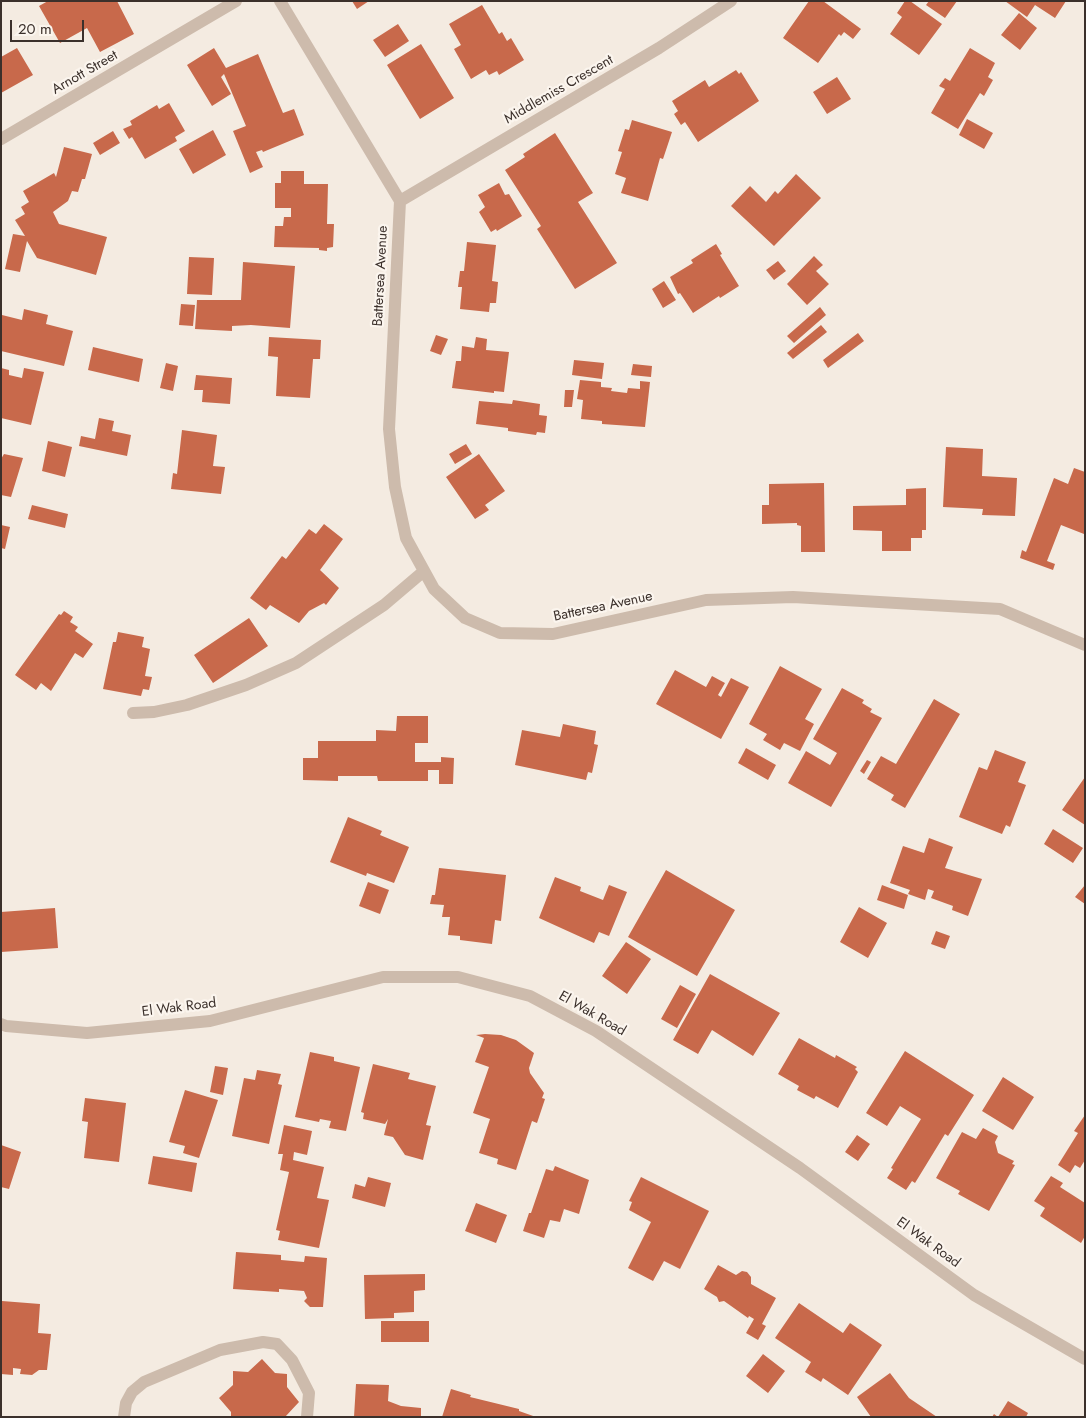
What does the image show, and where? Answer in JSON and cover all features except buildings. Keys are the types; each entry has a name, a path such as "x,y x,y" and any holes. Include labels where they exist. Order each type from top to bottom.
{"street":[{"name":"Arnott Street","path":"1,140 236,1"},
{"path":"280,1 400,201"},
{"name":"Middlemiss Crescent","path":"400,201 659,48 731,1"},
{"name":"Battersea Avenue","path":"400,201 389,429 395,487 406,538 434,589 464,618 500,633 552,634 706,600 793,597 1000,609 1085,645"},
{"path":"133,713 154,712 187,705 246,685 296,662 384,605 424,571"},
{"name":"El Wak Road","path":"1,1024 86,1033 210,1021 383,977 458,978 530,996 596,1031 800,1168 974,1295 1085,1358"},
{"path":"124,1417 126,1403 132,1392 144,1382 220,1350 263,1342 278,1344 292,1360 309,1393 307,1417"}]}
